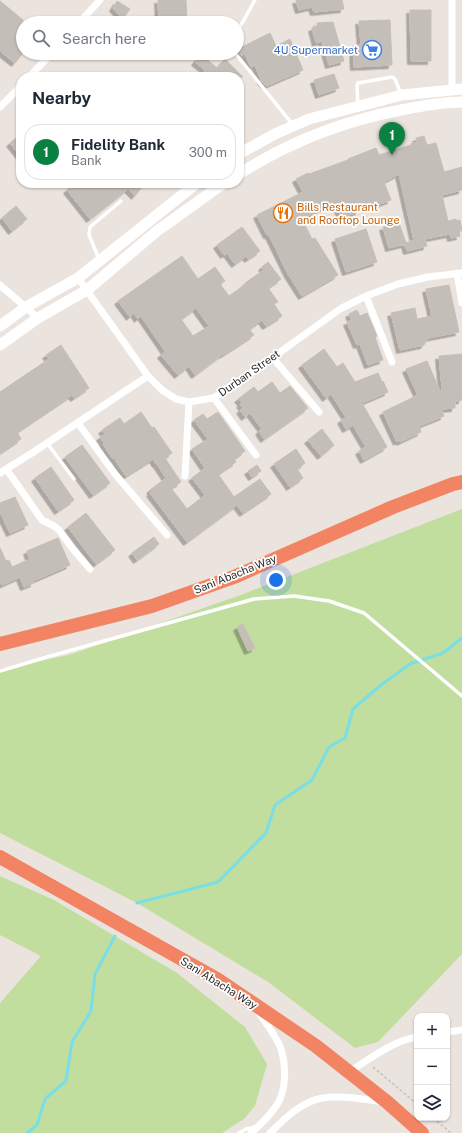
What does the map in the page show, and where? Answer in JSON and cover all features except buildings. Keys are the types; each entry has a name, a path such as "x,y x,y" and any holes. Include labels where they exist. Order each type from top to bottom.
{"highway":[{"name":"Sani Abacha Way","path":"0,644 89,623 160,604 234,577 393,507 462,482"},
{"name":"Sani Abacha Way","path":"6,860 217,979 316,1046 387,1102 422,1133"}],"main road":[{"path":"244,151 275,134 309,119 402,95 457,89"},
{"path":"244,171 284,148 313,135 346,123 383,113 418,106 462,102"},
{"path":"0,326 26,307 78,278 191,188"},
{"path":"0,345 38,318 87,290 157,231 217,188"}],"street":[{"path":"85,16 100,0"},
{"path":"452,0 457,89"},
{"path":"34,72 45,60"},
{"path":"0,107 16,91"},
{"path":"460,273 462,303"},
{"name":"Durban Street","path":"78,278 148,376 162,390 176,399 189,402 214,398 229,389 340,309 366,296 398,284 428,277 460,273"},
{"path":"0,285 38,318"},
{"path":"366,296 392,362"},
{"path":"272,358 319,412"},
{"path":"90,569 59,530 42,520 3,472 148,376"},
{"path":"214,398 256,455"},
{"path":"185,476 189,402"},
{"path":"78,423 115,474 167,535"},
{"path":"251,1133 273,1110 278,1102 284,1084 285,1074 282,1052 270,1028 252,1003"},
{"path":"450,1032 462,1030"},
{"path":"349,1072 396,1043 414,1037"},
{"path":"270,1133 297,1109 312,1100 319,1098 354,1098 387,1102"}],"lane":[{"path":"244,20 255,0"},
{"path":"241,60 293,126"},
{"path":"358,106 356,86 358,83 392,77 395,78 402,95"},
{"path":"99,260 88,234 90,228 121,201"},
{"path":"47,444 74,479"},
{"path":"0,672 47,657 254,598 294,596 329,601 364,613 462,696"},
{"path":"239,1133 246,1129 259,1126"}],"path":[{"path":"366,1061 414,1101"},
{"path":"437,1121 451,1133"}],"green space":[{"path":"462,509 462,954 378,1042 355,1048 268,982 137,903 0,833 0,669 69,655 238,596"},
{"path":"0,876 54,900 177,973 245,1027 267,1064 255,1106 244,1119 222,1133 0,1133 0,1003 41,956 0,935"}],"waterway":[{"path":"137,903 218,882 266,833 275,805 312,780 329,747 345,738 353,709 381,685 410,664 443,653 462,638"},
{"path":"27,1133 37,1125 45,1099 66,1081 72,1042 91,1011 95,974 115,936"}],"place":[{"name":"4U Supermarket","path":"372,50"},
{"name":"Fidelity Bank","path":"392,155"},
{"name":"Bills Restaurant and Rooftop Lounge","path":"283,213"}]}
